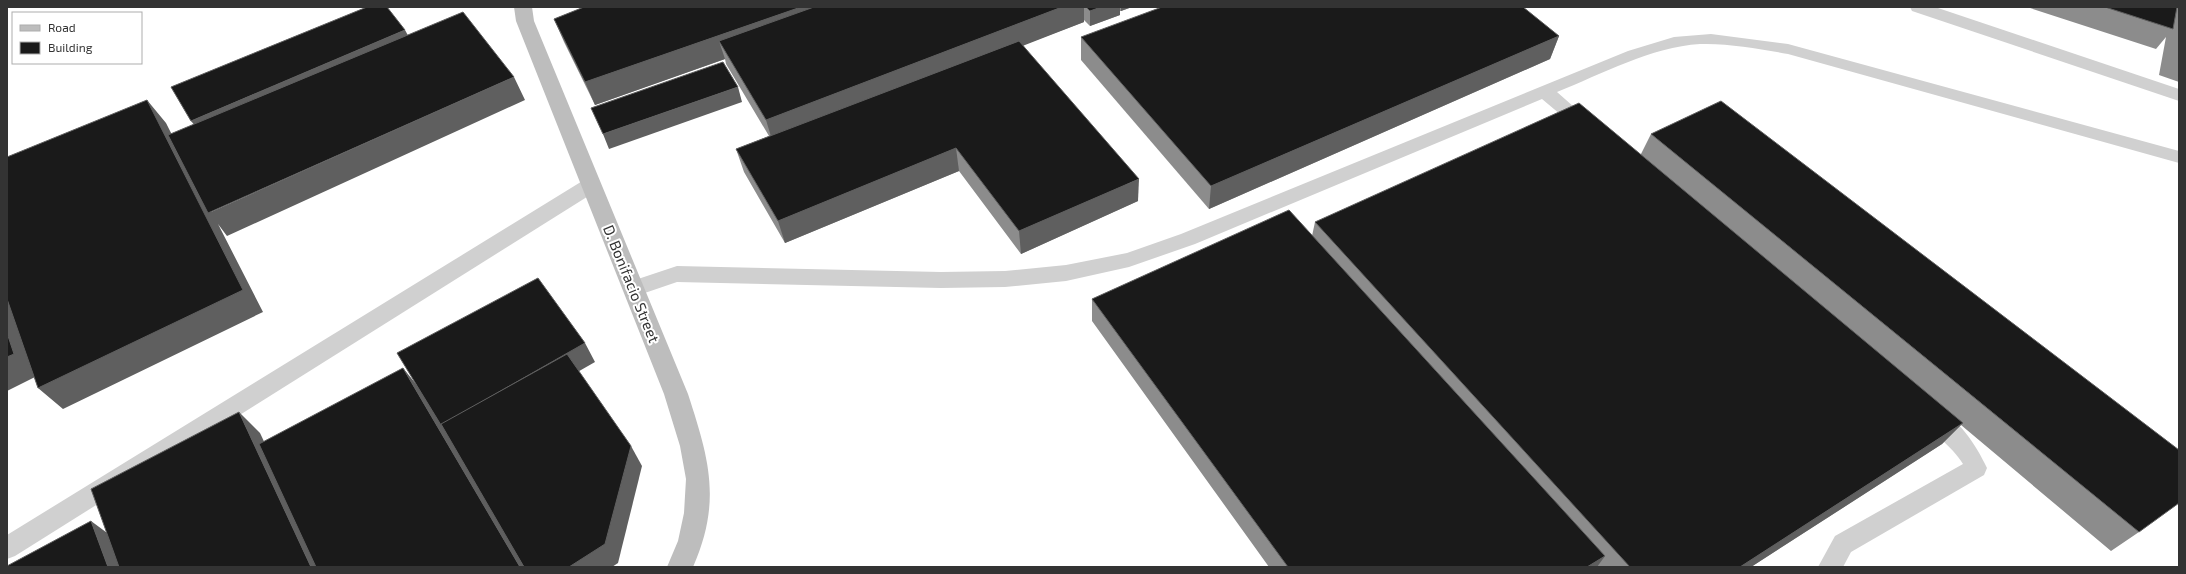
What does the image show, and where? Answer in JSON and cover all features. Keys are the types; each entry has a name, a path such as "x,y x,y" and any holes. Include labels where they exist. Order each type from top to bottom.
{"main road":[{"name":"D. Bonifacio Street","path":"523,7 525,21 676,394 692,442 699,475 699,504 693,534 680,567"}],"lane":[{"path":"1918,7 2179,95"},
{"path":"633,289 677,274 1005,280 1066,273 1129,260 1188,239 1657,47 1698,39 1738,40 1788,49 2179,157"},
{"path":"1544,92 1598,137"},
{"path":"7,548 591,185"},
{"path":"1830,567 1843,544 1976,468 1969,451 1957,436 1915,401"}],"building":[{"path":"367,7 387,7 405,30 191,121 171,87"},
{"path":"584,7 801,7 585,82 554,19"},
{"path":"814,7 1062,7 766,120 719,41"},
{"path":"1086,7 1101,7 1090,11"},
{"path":"1162,7 1523,7 1559,36 1211,186 1081,37"},
{"path":"2105,7 2177,7 2173,29"},
{"path":"463,12 514,77 208,213 168,135"},
{"path":"1019,41 1139,179 1019,231 956,148 778,221 736,149"},
{"path":"723,62 738,87 603,134 591,108"},
{"path":"147,100 243,290 38,388 7,299 7,157"},
{"path":"1721,101 2179,450 2179,503 2139,532 1651,134"},
{"path":"1579,103 1963,423 1740,567 1630,567 1315,222"},
{"path":"1289,210 1605,556 1587,567 1288,567 1092,299"},
{"path":"538,278 585,343 441,425 397,353"},
{"path":"7,333 14,354 7,357"},
{"path":"567,354 631,446 605,544 569,567 524,567 441,424"},
{"path":"403,368 520,567 316,567 259,444"},
{"path":"239,412 311,567 119,567 91,489"},
{"path":"91,521 108,567 7,567 7,566"}]}
